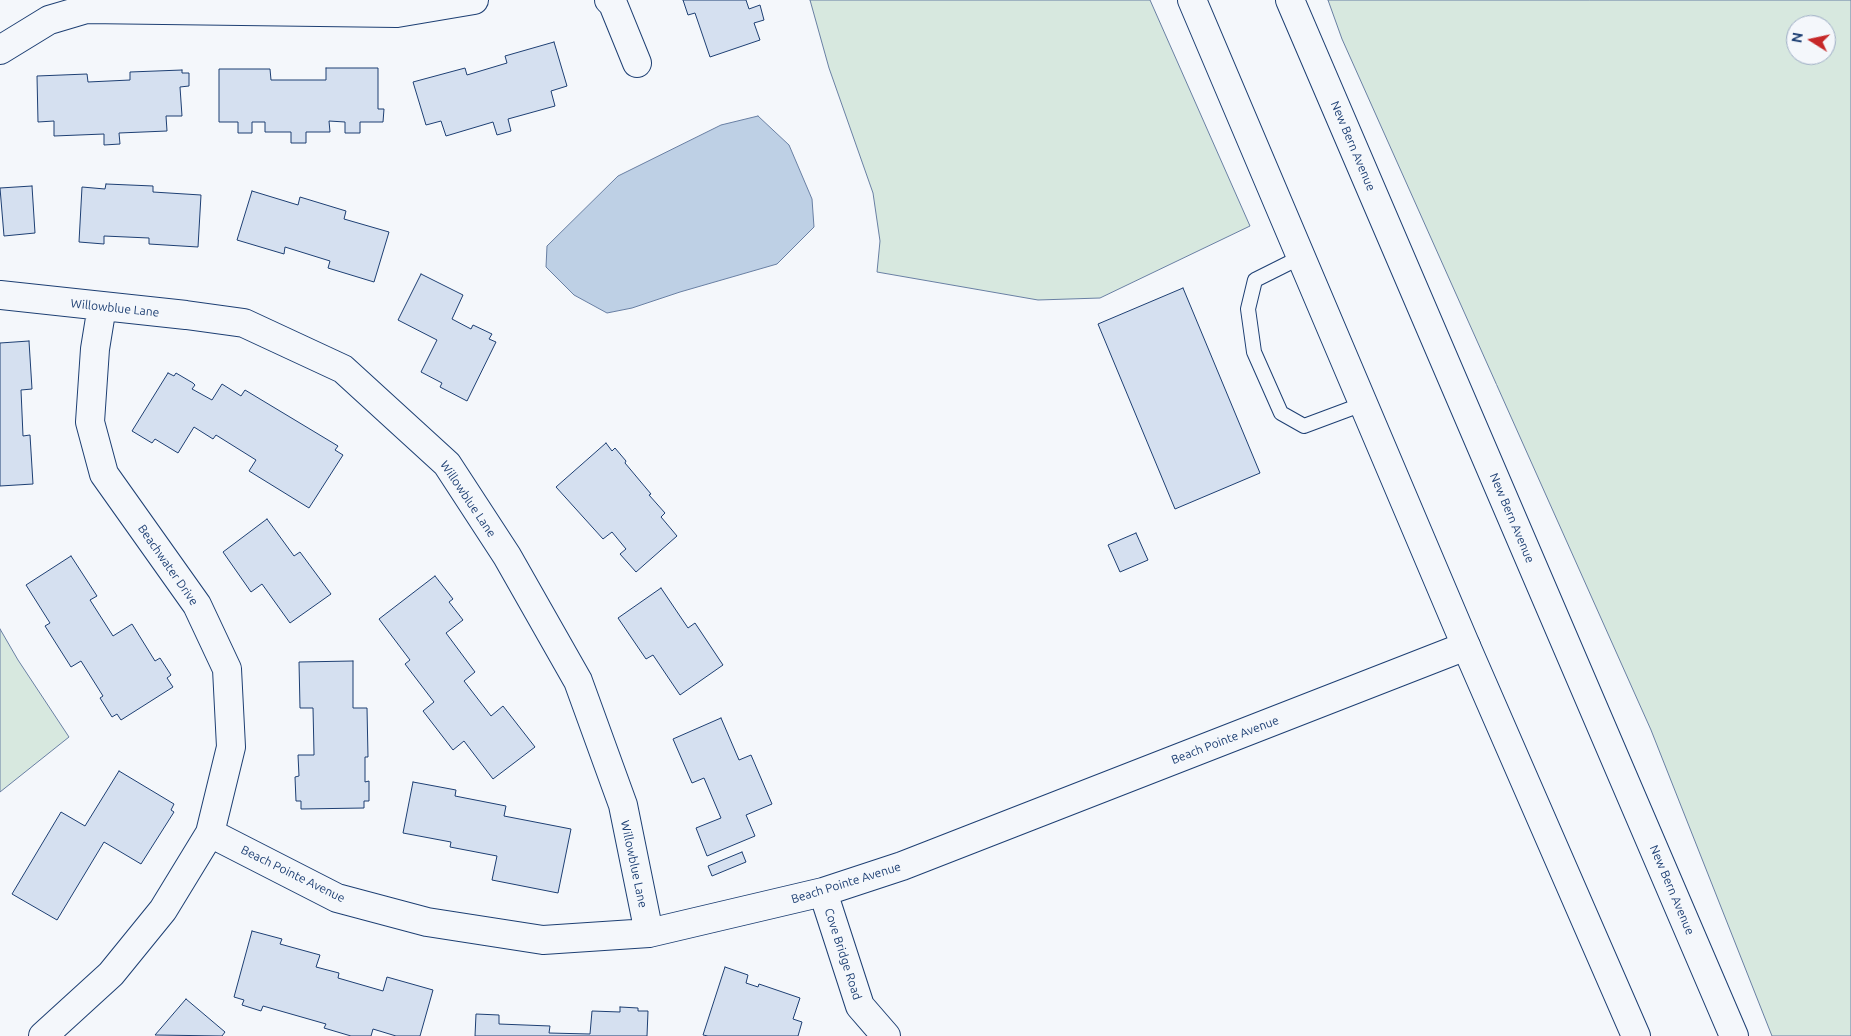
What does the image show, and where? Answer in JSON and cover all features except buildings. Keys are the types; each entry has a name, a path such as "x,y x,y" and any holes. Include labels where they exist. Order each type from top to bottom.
{"street":[{"path":"0,50 49,20 86,4 397,12 474,0"},
{"path":"609,0 613,4 637,63"},
{"path":"1192,0 1466,646 1636,1036"},
{"name":"New Bern Avenue","path":"1290,0 1734,1036"},
{"name":"Willowblue Lane","path":"0,296 102,306 244,324 343,370 447,464 507,556 578,681 623,805 648,933"},
{"name":"Beachwater Drive","path":"44,1036 117,967 163,910 210,833 231,747 227,669 197,604 104,474 90,422 95,349 102,306"},
{"name":"Beach Pointe Avenue","path":"210,833 337,898 427,922 543,940 648,933 823,892 902,866 1466,646"},
{"name":"Cove Bridge Road","path":"823,892 860,1006 886,1036"}],"lane":[{"path":"1301,256 1255,280 1248,309 1254,352 1281,412 1304,426 1363,404"}],"shaded area":[{"path":"810,0 1150,0 1250,226 1100,298 1038,300 877,272 880,241 873,193 829,68"},
{"path":"1328,0 1851,0 1851,1036 1772,1036 1651,730 1342,39"},
{"path":"0,629 18,660 69,737 0,792"}],"water":[{"path":"758,116 789,145 812,199 814,227 777,264 632,308 607,313 574,295 546,267 547,246 618,176 721,125"}]}
